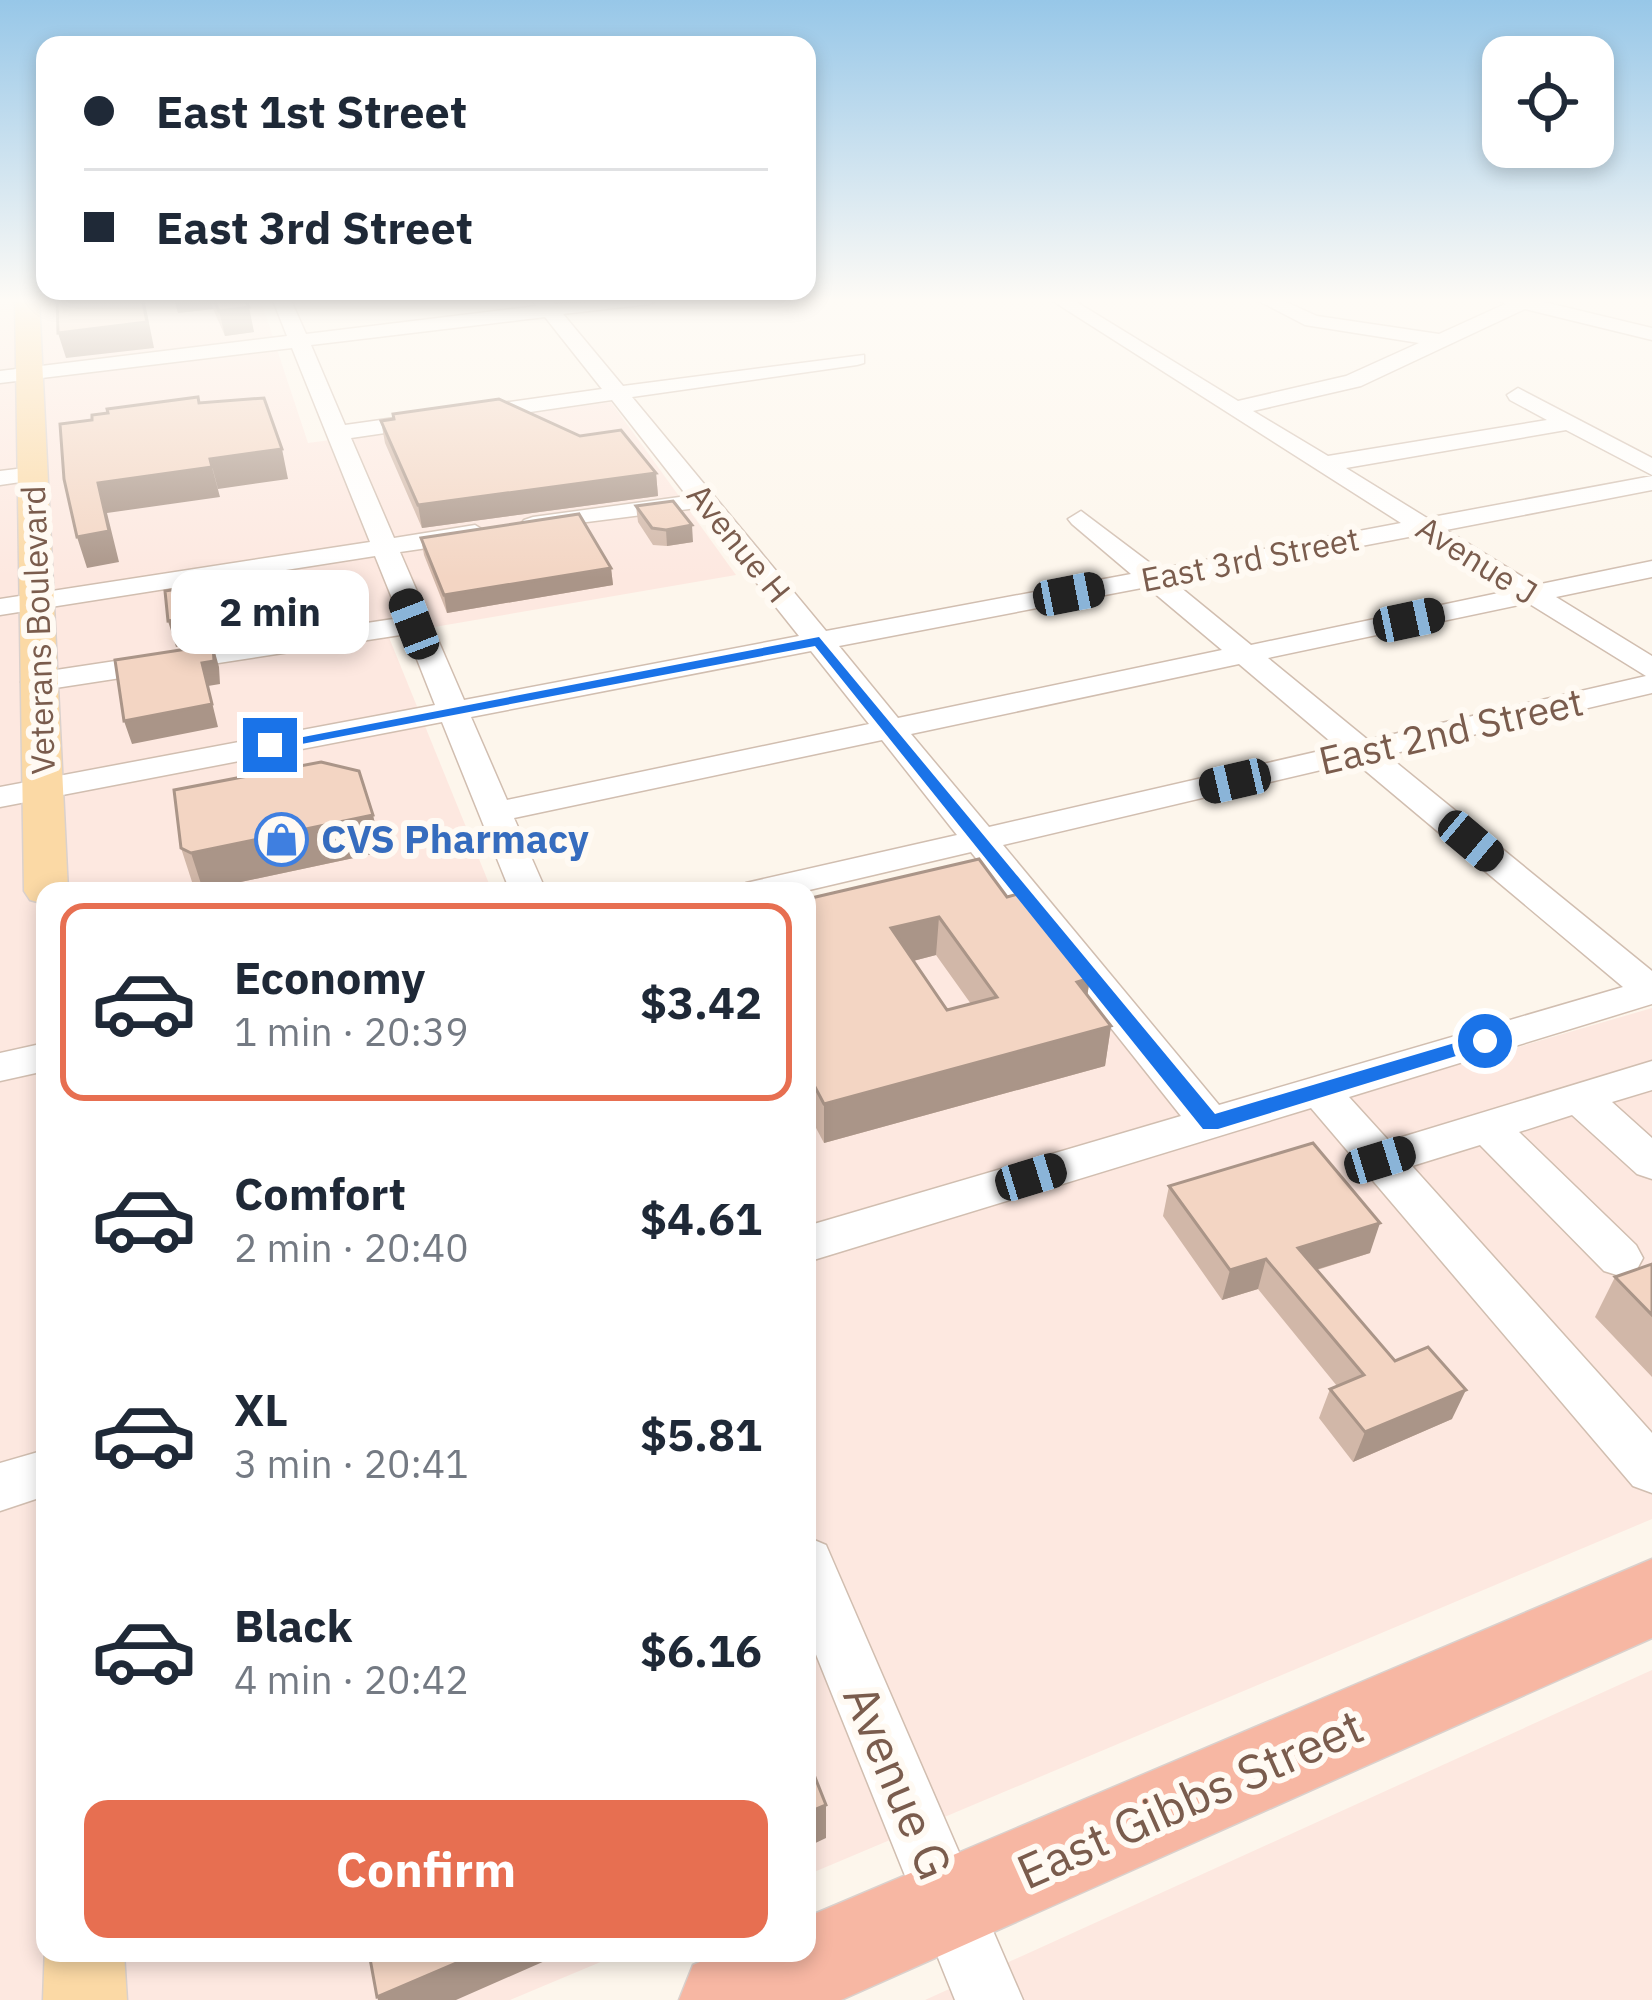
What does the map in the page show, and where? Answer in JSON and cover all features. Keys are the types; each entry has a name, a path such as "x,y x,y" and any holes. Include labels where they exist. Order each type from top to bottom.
{"highway":[{"name":"East Gibbs Street","path":"728,2000 1652,1598"}],"main road":[{"name":"Veterans Boulevard","path":"15,391 16,476 37,602 46,882"},
{"path":"83,1962 85,2000"}],"street":[{"path":"320,391 524,882"},
{"name":"Avenue H","path":"616,391 1210,1123"},
{"path":"337,433 636,391"},
{"name":"Avenue J","path":"1209,391 1652,669"},
{"path":"1236,408 1311,391"},
{"path":"1518,395 1652,468"},
{"path":"1325,464 1569,423"},
{"name":"East 3rd Street","path":"0,797 1652,483"},
{"path":"0,607 705,501"},
{"path":"1081,519 1652,991"},
{"path":"495,812 1652,569"},
{"path":"37,682 414,624"},
{"name":"East 2nd Street","path":"798,882 1652,684"},
{"path":"816,1241 1652,991"},
{"path":"0,1067 36,1059"},
{"path":"1380,1160 1652,1076"},
{"path":"1319,1090 1652,1470"},
{"path":"1579,1097 1652,1163"},
{"path":"1487,1126 1620,1258"},
{"path":"0,1487 36,1476"},
{"name":"Avenue G","path":"816,1585 988,2000"}],"shaded area":[{"path":"0,391 291,391 308,443 611,402 736,575 388,635 488,882 36,882 36,1962 601,1962 510,2000 0,2000"},
{"path":"975,864 1202,1139 1652,1008 1652,1519 816,1871 816,898"},
{"path":"1652,1670 1652,2000 925,2000"}],"building":[{"path":"198,397 199,403 264,398 282,449 210,459 212,467 98,483 109,531 77,537 64,479 60,424 92,420 92,415 108,413 107,409"},
{"path":"499,399 580,436 621,430 656,473 418,505 381,421 394,419 393,414"},
{"path":"673,501 692,525 652,528 636,506"},
{"path":"579,514 611,568 444,595 421,538"},
{"path":"253,577 260,608 168,621 165,591"},
{"path":"213,645 214,661 202,663 212,704 124,721 115,660"},
{"path":"321,762 359,771 373,815 191,853 181,848 174,790"},
{"path":"979,859 1007,897 1022,893 1090,978 1077,982 1111,1026 824,1104 816,1089 816,897","holes":["939,917 997,997 947,1010 891,928"]},
{"path":"1313,1143 1380,1223 1298,1248 1395,1361 1428,1347 1466,1390 1365,1432 1330,1389 1364,1375 1266,1259 1230,1270 1169,1186"},
{"path":"1652,1264 1652,1315 1615,1277"},
{"path":"816,1780 826,1805 816,1809"},
{"path":"371,1962 459,1962 377,1997"}],"place":[{"name":"CVS Pharmacy","path":"282,839"}],"route":[{"path":"270,745 819,641 1210,1123 1485,1041"}]}
